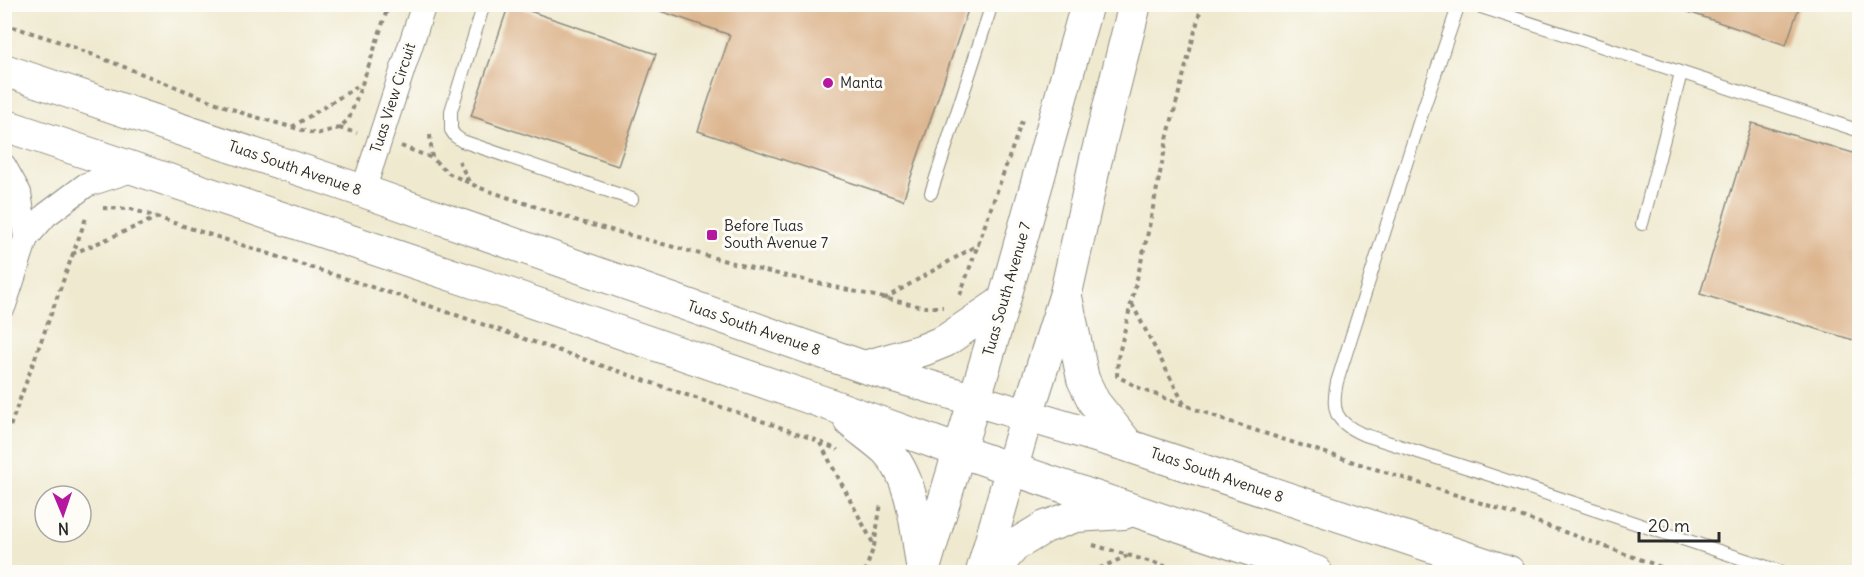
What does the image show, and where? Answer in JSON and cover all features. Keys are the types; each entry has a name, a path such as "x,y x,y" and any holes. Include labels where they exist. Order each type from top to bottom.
{"street":[{"name":"Tuas View Circuit","path":"363,191 424,4"},
{"name":"Tuas South Avenue 7","path":"923,572 1004,301 1087,4"},
{"path":"982,573 1027,415 1066,293 1135,4"},
{"name":"Tuas South Avenue 8","path":"4,70 363,191 864,367 1130,446 1509,573"},
{"path":"4,125 508,294 1316,573"},
{"path":"4,166 19,193 26,238"},
{"path":"4,305 26,238 46,216 86,185 135,169"},
{"path":"1066,293 1083,379 1094,402 1130,446"},
{"path":"864,367 923,350 945,341 1004,301"},
{"path":"828,404 887,451 903,472 910,496 923,572"},
{"path":"992,573 1015,545 1045,527 1076,516 1140,512"}],"lane":[{"path":"484,4 451,111 451,130 455,136 462,141 632,200"},
{"path":"931,193 992,4"},
{"path":"1459,4 1420,118 1337,382 1333,399 1336,414 1346,427 1362,434 1782,573"},
{"path":"1473,4 1860,131"},
{"path":"1642,224 1681,73"}],"path":[{"path":"4,24 60,42 245,114 316,134 339,128 349,119 389,4"},
{"path":"1202,4 1167,139 1118,358 1117,376 1143,390 1245,427 1509,512 1675,573"},
{"path":"292,127 362,84"},
{"path":"955,300 961,294 1024,115"},
{"path":"102,208 130,209 438,309 820,442 847,454"},
{"path":"4,443 71,254 88,213"},
{"path":"71,254 157,218"},
{"path":"884,299 980,243"},
{"path":"1132,303 1184,404"},
{"path":"820,442 874,546"},
{"path":"865,573 874,546 882,500"},
{"path":"1090,545 1186,573"},
{"path":"1091,573 1128,556"}],"building":[{"path":"509,4 656,54 618,166 471,116"},
{"name":"Manta","path":"640,4 970,4 903,200 698,131 730,35"},
{"path":"1665,4 1800,4 1786,45"},
{"path":"1752,123 1860,155 1860,342 1700,294"}],"place":[{"name":"Manta","path":"828,83"},
{"name":"Before Tuas South Avenue 7","path":"712,235"}]}
